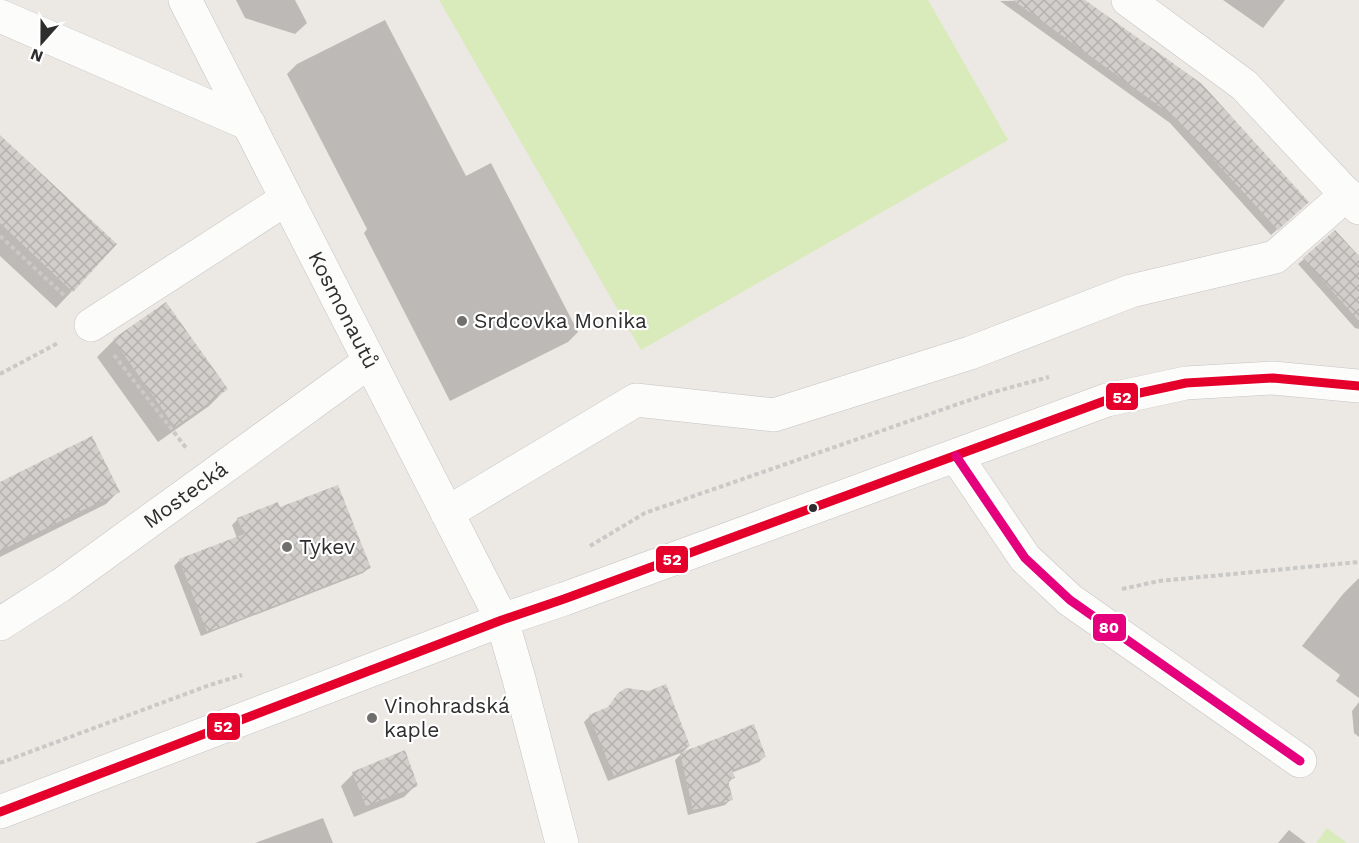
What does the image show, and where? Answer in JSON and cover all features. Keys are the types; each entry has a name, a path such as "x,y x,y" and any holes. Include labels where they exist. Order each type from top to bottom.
{"street":[{"name":"Kosmonautů","path":"185,0 502,620 562,843"},
{"path":"447,513 636,400 774,415 970,353 1131,291 1275,257 1353,201 1244,85 1128,0"},
{"path":"0,16 249,124"},
{"path":"91,325 286,199"},
{"name":"Mostecká","path":"0,624 61,585 369,362"},
{"path":"0,812 502,620 1107,400 1186,383 1273,378 1359,386"},
{"path":"956,456 1025,558 1070,600 1300,761"}],"path":[{"path":"0,374 91,325"},
{"path":"1070,600 1159,581 1359,562"},
{"path":"0,763 207,686 252,672"}],"green space":[{"path":"439,0 928,0 1008,140 641,350"},
{"path":"1327,828 1347,843 1316,843"}],"building":[{"path":"1013,0 1085,0 1202,84 1309,202 1278,230 1176,118"},
{"path":"0,135 117,244 73,292 0,223"},
{"path":"1335,230 1359,256 1359,321 1303,258"},
{"path":"166,302 228,389 175,427 113,339"},
{"path":"92,436 120,492 0,551 0,482"},
{"name":"Tykev","path":"338,485 371,568 207,632 179,559 244,534 237,518 278,502 280,507"},
{"path":"666,684 690,746 614,776 589,715 608,707 618,693 626,688 649,691"},
{"path":"754,724 766,757 732,770 735,778 728,780 733,800 693,810 680,753"},
{"path":"405,750 418,786 366,806 352,772"}],"transit line":[{"name":"52","path":"0,812 502,620 1107,400 1186,383 1273,378 1359,386"},
{"name":"80","path":"956,456 1025,558 1070,600 1300,761"}],"place":[{"name":"Srdcovka Monika","path":"462,321"},
{"name":"Tykev","path":"287,547"},
{"name":"Vinohradská kaple","path":"372,718"}]}
